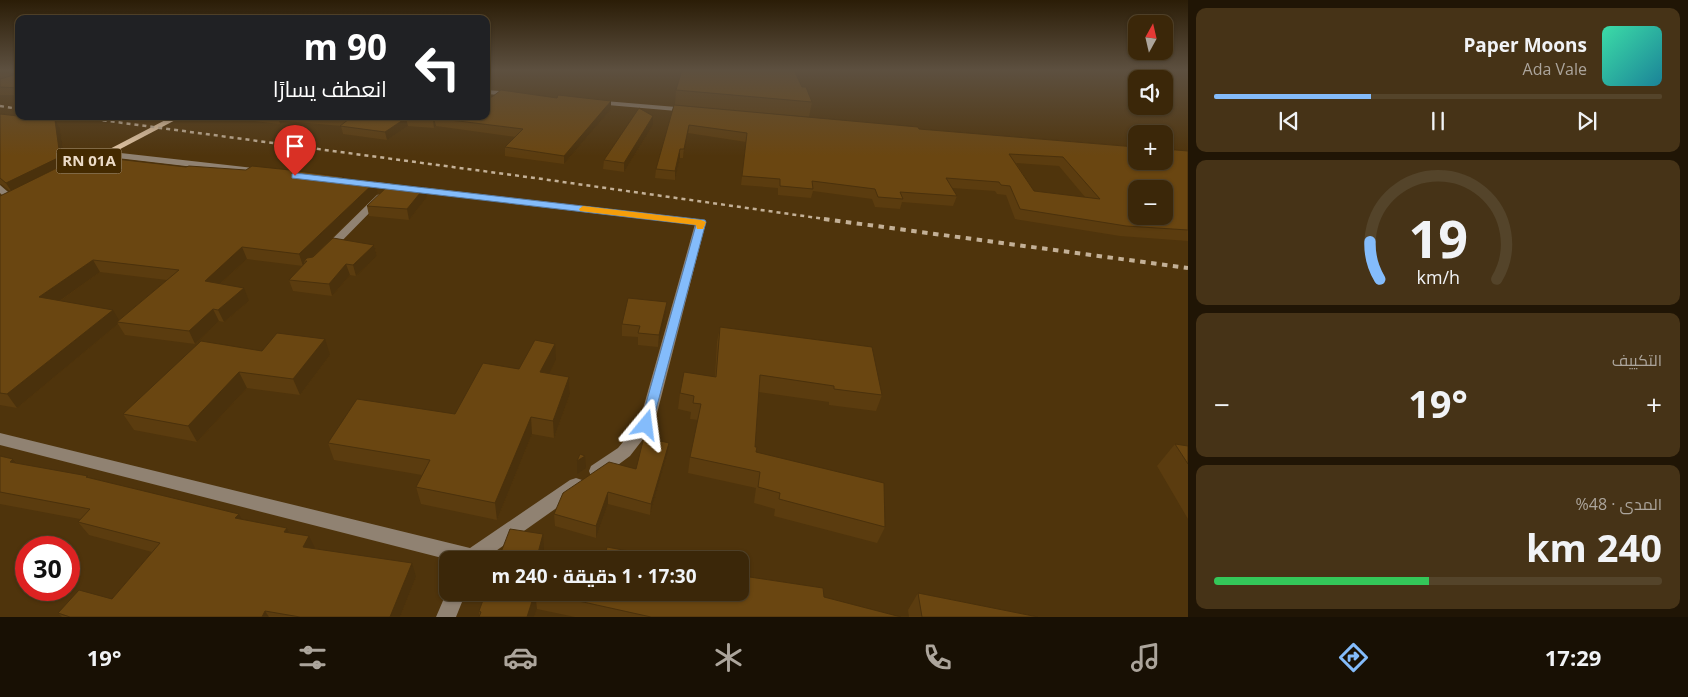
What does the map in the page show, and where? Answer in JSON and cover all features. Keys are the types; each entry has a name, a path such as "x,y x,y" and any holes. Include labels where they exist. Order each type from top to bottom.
{"main road":[{"name":"RN 01A","path":"70,171 170,120"},
{"path":"0,206 16,198"}],"street":[{"path":"587,101 695,111"},
{"path":"103,154 272,173"},
{"path":"351,182 701,222 646,425 624,452 481,551"},
{"path":"318,259 391,187"},
{"path":"0,188 16,198"},
{"path":"0,439 443,551"},
{"path":"446,617 452,601"}],"building":[{"path":"490,99 592,99 611,101 564,156 505,147 523,129 450,120 490,120"},
{"path":"776,99 811,99 812,102"},
{"path":"674,105 918,127 919,129 1128,146 1128,170 1173,170 1173,150 1188,151 1188,230 1126,226 1020,209 1010,186 1001,185 999,182 946,178 957,196 900,192 903,199 878,197 875,189 812,181 813,189 780,186 780,179 742,176 747,133 689,125 684,149 680,149 675,171 656,169","holes":["1009,154 1063,157 1100,199 1034,191"]},
{"path":"639,108 653,116 624,163 604,160"},
{"path":"0,114 15,116 15,120 55,120 60,157 6,183 0,178"},
{"path":"348,120 403,120 385,132 340,126"},
{"path":"90,156 186,167 246,170 252,166 375,182 299,254 242,247 205,281 244,288 218,310 213,309 189,331 117,322 179,270 93,260 39,297 113,310 7,394 0,393 0,196 61,166 62,170"},
{"path":"390,184 425,187 407,209 367,206"},
{"path":"333,238 374,245 353,265 346,264 329,284 289,280 307,261 304,261 307,258 313,257"},
{"path":"628,298 667,302 659,335 638,333 640,326 622,324"},
{"path":"720,327 872,347 882,395 834,389 834,386 760,375 755,447 757,447 756,452 884,483 885,527 779,499 780,493 758,487 760,472 690,457 701,404 693,403 694,396 680,393 684,372 716,377"},
{"path":"277,333 325,339 293,379 239,372 188,426 123,414 201,341 262,351"},
{"path":"535,340 555,344 540,372 569,377 553,421 531,417 495,503 416,487 430,460 328,443 357,399 455,414 483,363 519,369"},
{"path":"644,437 669,443 651,504 608,492 596,526 554,514 563,493 609,462 636,469"},
{"path":"1175,444 1188,446 1188,464"},
{"path":"580,454 585,456 577,461"},
{"path":"0,456 13,459 10,462 88,476 86,477 239,514 235,518 287,528 284,532 309,536 303,547 412,563 390,617 300,617 265,611 262,617 70,617 58,613 69,601 80,601 80,590 112,599 160,543 78,522 90,509 0,492"},
{"path":"510,529 543,534 539,551 501,551"},
{"path":"607,547 628,551 606,551"},
{"path":"749,577 823,588 824,597 901,617 651,617 579,601 749,601"},
{"path":"918,593 1038,617 922,617"},
{"path":"483,601 532,601 527,617 479,617 481,612 479,611"}],"railway":[{"path":"0,106 15,108"},
{"path":"101,120 832,220"},
{"path":"824,219 1188,268"}],"slow traffic":[{"path":"583,209 701,222 700,227"}],"route":[{"path":"295,176 701,222 667,355 646,425"}]}
